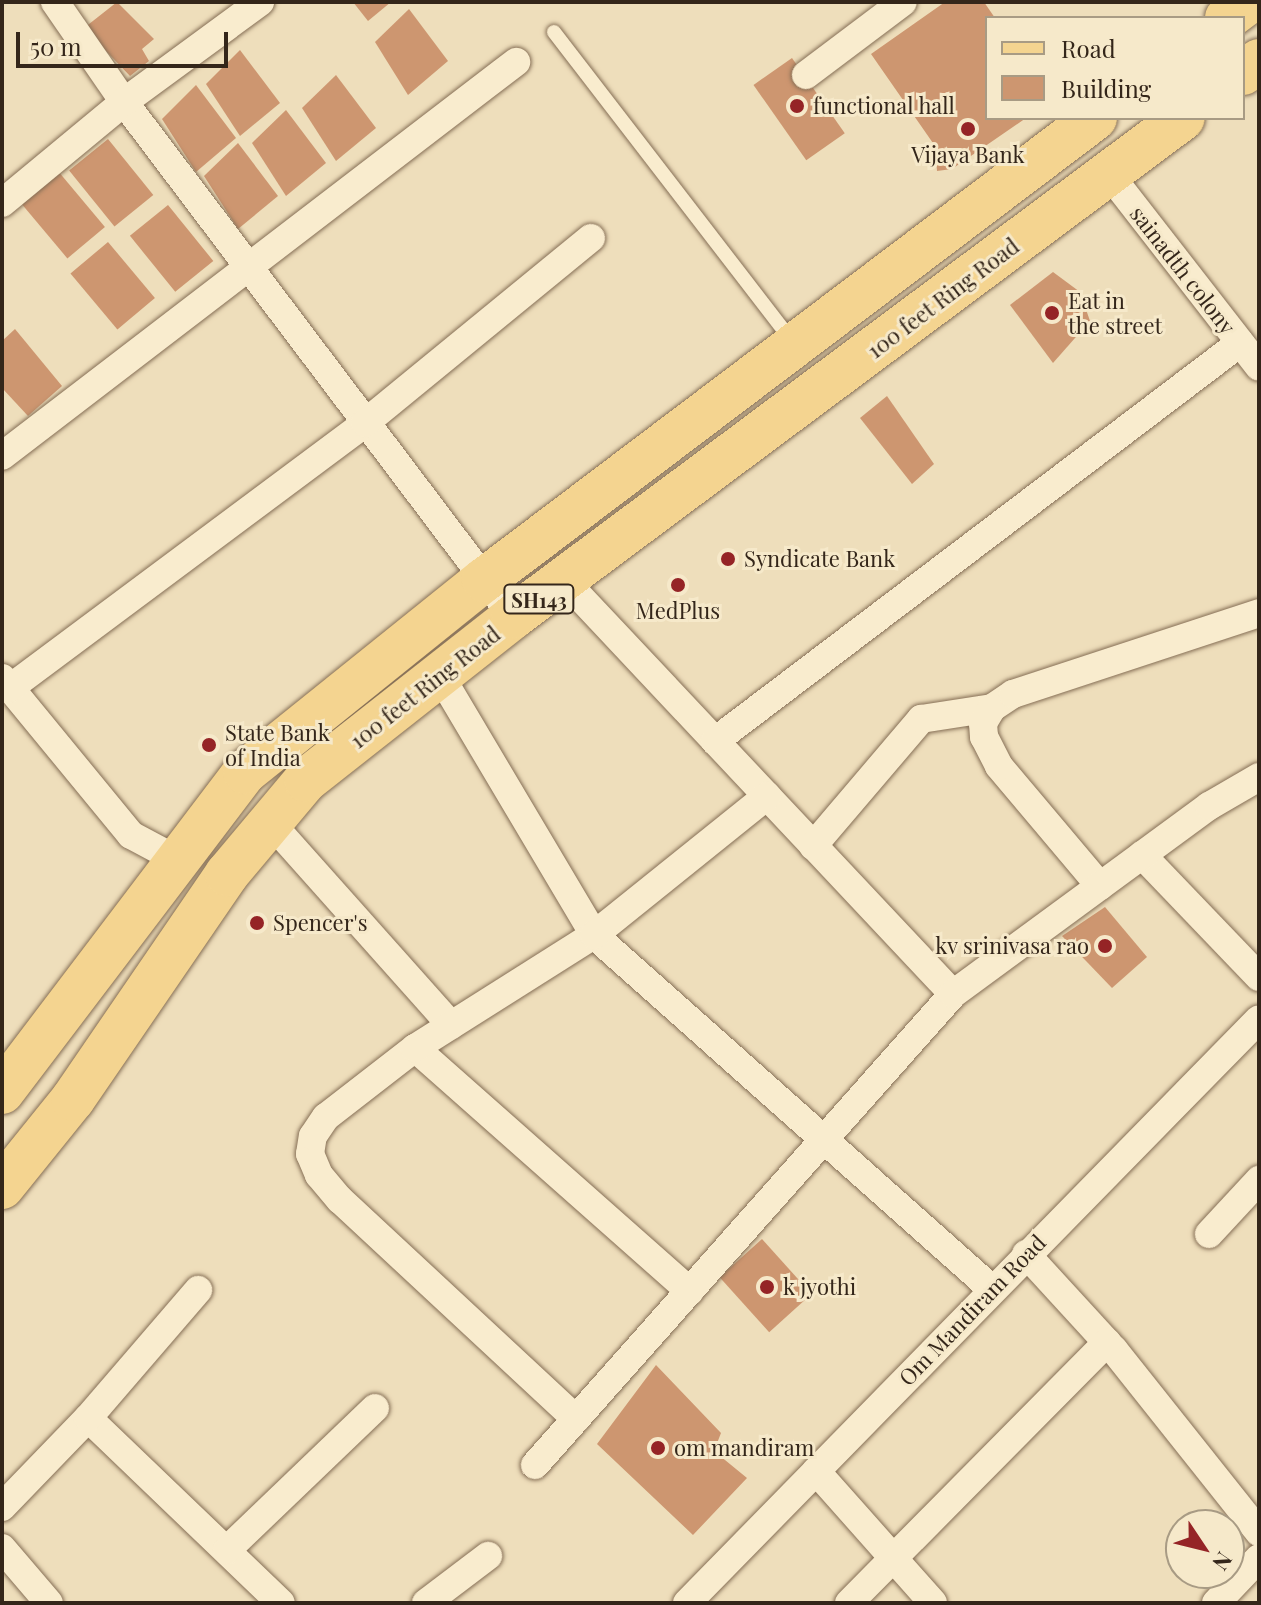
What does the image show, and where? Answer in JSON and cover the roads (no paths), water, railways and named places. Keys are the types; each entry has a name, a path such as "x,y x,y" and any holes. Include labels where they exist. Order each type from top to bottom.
{"main road":[{"path":"1230,16 1248,2"},
{"name":"100 feet Ring Road","path":"2,1092 245,772 484,580 1092,120"},
{"name":"100 feet Ring Road","path":"2,1187 73,1099 227,874 306,780 441,677 513,617 1180,120"}],"street":[{"path":"55,2 124,102 513,617"},
{"path":"2,203 124,102 260,2"},
{"path":"806,75 903,2"},
{"path":"2,456 516,62"},
{"name":"sainadth colony","path":"1109,174 1259,367"},
{"path":"176,859 131,835 6,683 365,423 591,238"},
{"path":"715,741 1240,343"},
{"path":"564,580 953,994"},
{"path":"813,846 921,719 992,708 1066,673 1259,613"},
{"path":"441,677 594,935 993,1290"},
{"path":"992,708 983,723 984,737 999,766 1100,886"},
{"path":"535,1465 828,1140 953,994 1142,855 1259,777"},
{"path":"576,1419 340,1200 314,1164 310,1154 313,1136 326,1117 415,1048 594,935 767,796"},
{"path":"270,822 451,1025"},
{"path":"1142,855 1259,977"},
{"name":"Om Mandiram Road","path":"687,1603 1259,1019"},
{"path":"415,1048 690,1291"},
{"path":"1209,1234 1259,1180"},
{"path":"1026,1254 1107,1342 1259,1532"},
{"path":"2,1507 88,1418 198,1290"},
{"path":"849,1603 895,1560 1107,1342"},
{"path":"227,1550 375,1408"},
{"path":"88,1418 281,1603"},
{"path":"816,1471 933,1603"},
{"path":"2,1548 49,1603"},
{"path":"426,1603 488,1556"},
{"path":"1216,1603 1259,1558"}],"lane":[{"path":"554,32 795,345"}],"place":[{"name":"functional hall","path":"797,106"},
{"name":"Vijaya Bank","path":"968,129"},
{"name":"Eat in the street","path":"1052,313"},
{"name":"Syndicate Bank","path":"728,559"},
{"name":"MedPlus","path":"678,585"},
{"name":"State Bank of India","path":"209,745"},
{"name":"Spencer's","path":"257,923"},
{"name":"kv srinivasa rao","path":"1105,946"},
{"name":"k jyothi","path":"767,1287"},
{"name":"om mandiram","path":"658,1448"}]}
